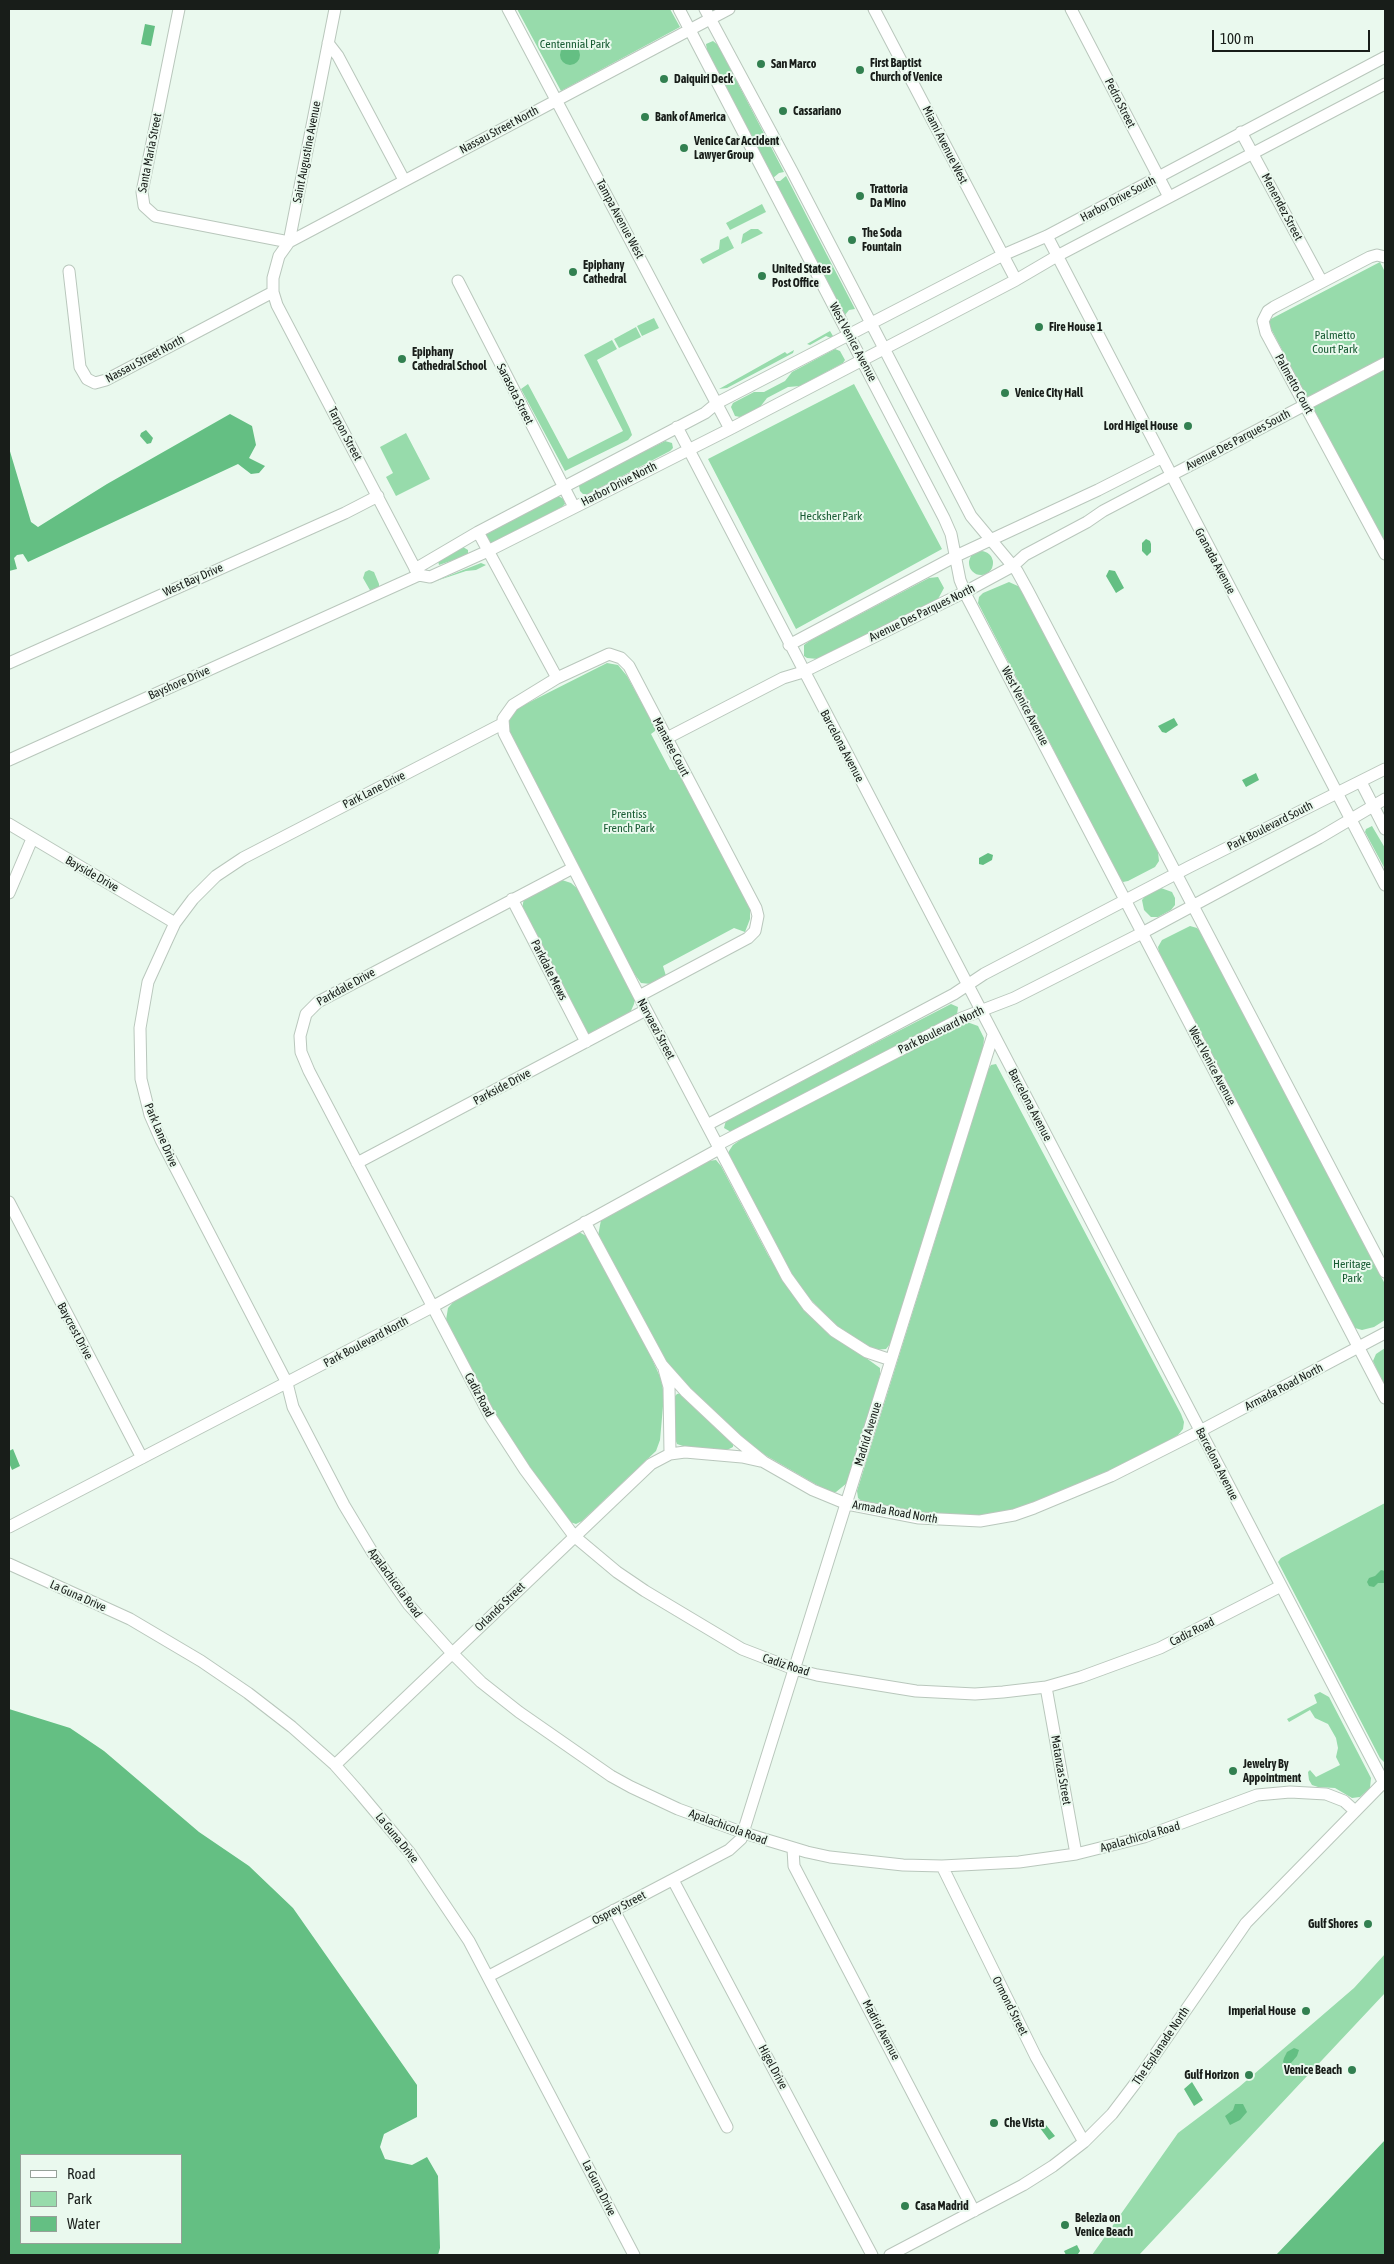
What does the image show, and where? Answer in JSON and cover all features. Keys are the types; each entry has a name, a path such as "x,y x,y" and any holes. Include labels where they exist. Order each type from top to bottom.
{"street":[{"name":"Santa Maria Street","path":"178,9 142,192 142,203 155,216 289,242"},
{"name":"Saint Augustine Avenue","path":"272,292 273,278 279,256 289,242 335,9"},
{"name":"Tampa Avenue West","path":"508,9 730,429"},
{"name":"West Venice Avenue","path":"680,9 944,518 965,592 1385,1398"},
{"name":"Nassau Street North","path":"289,242 690,29 707,14 728,9"},
{"name":"Miami Avenue West","path":"874,9 1016,280"},
{"name":"Pedro Street","path":"1071,9 1169,197"},
{"name":"West Venice Avenue","path":"707,14 966,508 975,522 1013,566 1028,591 1385,1272"},
{"path":"328,43 338,56 404,180"},
{"name":"Harbor Drive South","path":"849,335 1003,255 1046,236 1158,178 1241,132 1385,57"},
{"name":"Harbor Drive South","path":"884,349 1385,84"},
{"name":"Menendez Street","path":"1241,132 1322,282"},
{"name":"Granada Avenue","path":"1046,236 1336,792 1384,879"},
{"name":"Palmetto Court","path":"1385,257 1377,255 1366,258 1268,311 1263,320 1266,333 1306,404 1385,554"},
{"name":"Nassau Street North","path":"69,271 80,367 87,379 95,382 106,380 272,292"},
{"name":"Sarasota Street","path":"458,281 574,507"},
{"name":"Tarpon Street","path":"272,292 277,306 417,572"},
{"name":"Harbor Drive North","path":"350,607 417,572 478,532 677,427 717,403 849,335"},
{"name":"Harbor Drive North","path":"417,572 430,577 488,551 884,349"},
{"name":"Avenue Des Parques South","path":"1170,475 1385,363"},
{"name":"Barcelona Avenue","path":"677,427 803,672 1384,1782"},
{"path":"789,645 956,556 1098,490 1161,458"},
{"name":"Avenue Des Parques North","path":"667,738 783,678 803,672 965,592 1013,566 1025,554 1087,522 1103,511 1170,475"},
{"name":"West Bay Drive","path":"9,663 67,635 345,513 378,496"},
{"path":"478,532 557,678 513,705 505,714 502,724"},
{"name":"Bayshore Drive","path":"9,760 350,607"},
{"name":"Manatee Court","path":"557,678 605,655 613,654 621,658 629,666 756,908 758,920 754,931 748,938 639,996"},
{"name":"Narvaezi Street","path":"502,724 507,740 781,1267 808,1306 831,1328 866,1352 891,1360"},
{"name":"Park Lane Drive","path":"287,1383 161,1140 150,1115 143,1091 140,1066 140,1028 143,1004 157,960 175,923 208,884 243,858 502,724"},
{"name":"Park Boulevard South","path":"1156,884 1385,769"},
{"path":"1361,782 1385,829"},
{"path":"1193,906 1351,820 1385,799"},
{"name":"Bayside Drive","path":"9,824 175,923"},
{"path":"9,893 32,839"},
{"name":"Parkdale Drive","path":"432,1307 304,1061 300,1036 306,1014 314,1004 323,999 512,898 573,868"},
{"name":"Park Boulevard North","path":"707,1125 968,985 984,974 1156,884"},
{"name":"Parkdale Mews","path":"512,898 586,1042"},
{"name":"Park Boulevard North","path":"9,1526 432,1307 718,1147 962,1018 1014,998 1193,906"},
{"name":"Parkside Drive","path":"357,1163 646,1010"},
{"name":"Madrid Avenue","path":"744,1833 993,1035"},
{"name":"Baycrest Drive","path":"9,1202 142,1458"},
{"name":"Armada Road North","path":"585,1222 662,1365 700,1406 764,1462 813,1490 847,1504 898,1515 941,1520 980,1521 1034,1508 1088,1486 1200,1431 1385,1333"},
{"name":"Cadiz Road","path":"432,1307 506,1442 574,1536 617,1572 712,1633 742,1649 794,1669 885,1688 941,1693 1003,1692 1046,1686 1109,1669 1160,1648 1281,1586"},
{"path":"662,1365 669,1387 670,1454"},
{"name":"Apalachicola Road","path":"287,1383 293,1407 363,1538 409,1605 452,1653 481,1682 519,1712 611,1776 678,1809 793,1849 830,1857 878,1863 942,1866 1019,1862 1076,1854 1147,1836 1257,1795 1290,1792 1326,1794 1344,1801 1355,1811"},
{"name":"Orlando Street","path":"334,1766 651,1464 670,1454 685,1452 727,1455 764,1462"},
{"name":"La Guna Drive","path":"9,1564 130,1619 170,1642 248,1693 292,1728 334,1766 410,1853 449,1909 489,1976 634,2255"},
{"name":"Matanzas Street","path":"1046,1686 1076,1854"},
{"name":"The Esplanade North","path":"890,2255 1040,2175 1084,2142 1112,2114 1134,2085 1246,1923 1384,1782"},
{"name":"Osprey Street","path":"489,1976 732,1848 744,1833"},
{"name":"Madrid Avenue","path":"793,1849 794,1866 974,2211"},
{"name":"Ormond Street","path":"942,1866 972,1931 1036,2057 1084,2142"},
{"name":"Higel Drive","path":"673,1880 872,2255"},
{"path":"614,1910 727,2127"}],"green space":[{"name":"Centennial Park","path":"517,9 670,9 680,27 561,91"},
{"path":"713,41 718,45 784,172 779,173 773,178 707,51 706,44"},
{"path":"786,176 855,309 849,310 845,315 775,181 780,181"},
{"path":"762,204 766,212 730,230 726,223"},
{"path":"751,229 758,229 763,233 741,244 743,234"},
{"path":"728,236 734,248 703,264 700,259 719,249 720,240"},
{"name":"Palmetto Court Park","path":"1380,262 1385,272 1385,547 1267,321"},
{"path":"654,318 659,328 642,336 637,326"},
{"path":"636,327 641,337 619,348 614,339"},
{"path":"830,331 833,336 831,338 826,336 810,345 807,344"},
{"path":"612,340 617,349 597,360 632,435 628,440 565,471 521,389 528,384 568,459 623,431 584,355"},
{"path":"835,349 840,351 845,360 843,363 800,386 788,387 767,398 760,407 740,417 735,416 731,407 733,403 754,392 764,392 785,381 792,372"},
{"path":"794,350 793,353 727,388 719,389 785,352 787,354"},
{"name":"Hecksher Park","path":"854,384 942,549 796,629 708,459"},
{"path":"406,433 430,479 396,496 386,477 393,473 380,447"},
{"path":"665,441 672,443 673,448 670,451 588,494 583,494 580,491 579,486 582,483"},
{"path":"558,496 564,499 565,504 562,507 494,543 489,543 486,534"},
{"path":"463,547 468,550 468,555 439,565 438,561"},
{"path":"981,551 986,552 992,558 992,568 986,574 981,575 976,574 970,568 969,563 970,558 976,552"},
{"path":"481,563 486,565 476,570 466,571 433,582"},
{"path":"369,570 374,572 379,584 379,588 371,592 363,578 365,572"},
{"path":"938,577 944,588 938,599 818,659 804,656 804,645 811,640 929,578"},
{"path":"1009,582 1020,587 1158,852 1159,861 1155,867 1128,881 1123,882 1120,879 978,603 979,597 983,593"},
{"name":"Prentiss French Park","path":"607,663 618,665 627,676 655,727 655,731 651,734 670,770 678,770 750,908 750,919 745,932 734,928 663,966 666,976 651,984 641,983 633,972 508,730 509,715 514,710"},
{"path":"1372,826 1385,848 1385,869 1365,832 1366,829"},
{"path":"562,880 571,883 579,890 635,999 630,1013 590,1035 586,1032 522,909 524,898"},
{"path":"1161,888 1172,892 1175,898 1175,905 1171,910 1158,917 1151,917 1144,910 1142,900 1146,895"},
{"name":"Heritage Park","path":"1190,926 1197,928 1201,932 1385,1284 1385,1320 1374,1327 1362,1330 1355,1328 1159,953 1158,947 1162,940"},
{"path":"951,1004 958,1007 957,1015 731,1132 724,1128 726,1120"},
{"path":"967,1022 978,1026 984,1038 983,1050 890,1344 886,1349 874,1350 838,1327 805,1294 793,1277 728,1154 733,1145 746,1136"},
{"path":"996,1064 1181,1414 1184,1422 1183,1429 1178,1435 1163,1444 1106,1473 1021,1508 990,1516 920,1515 864,1503 858,1498 857,1491 988,1070 991,1065"},
{"path":"716,1160 790,1291 820,1325 880,1368 876,1391 847,1483 836,1492 829,1492 765,1455 731,1429 679,1377 664,1358 598,1236 601,1220 708,1161"},
{"path":"579,1232 588,1237 647,1348 661,1379 664,1395 660,1440 656,1451 582,1521 576,1524 570,1522 518,1452 484,1396 446,1320 448,1308 456,1299"},
{"path":"1385,1348 1385,1387 1373,1361 1376,1354"},
{"path":"681,1393 733,1444 733,1447 727,1450 677,1444 675,1439 674,1397"},
{"path":"1385,1503 1385,1763 1380,1758 1278,1562 1281,1558"},
{"path":"1320,1692 1329,1697 1371,1778 1370,1788 1360,1797 1352,1798 1335,1788 1312,1785 1309,1780 1308,1772 1310,1770 1316,1777 1340,1765 1336,1757 1338,1748 1336,1738 1328,1724 1315,1718 1310,1710 1289,1722 1287,1719 1317,1703 1314,1695"},
{"path":"1385,1954 1385,1993 1139,2255 1092,2255 1178,2133 1239,2087 1354,1988"}],"water":[{"path":"145,24 155,26 151,46 141,44"},
{"path":"570,45 577,48 580,55 577,62 570,65 563,62 560,55 563,48"},
{"path":"230,414 252,426 256,445 249,458 265,466 259,473 251,474 238,464 28,562 23,554 17,555 14,558 17,569 9,571 9,448 31,522 38,527 107,484"},
{"path":"146,430 153,438 151,443 147,444 140,436"},
{"path":"1146,539 1151,544 1151,552 1147,556 1142,551 1142,543"},
{"path":"1109,570 1115,571 1124,588 1116,593 1106,576"},
{"path":"1174,718 1178,725 1166,733 1162,732 1158,726"},
{"path":"1256,773 1259,780 1246,787 1242,780"},
{"path":"988,853 993,855 992,860 983,865 979,864 979,858"},
{"path":"13,1449 20,1466 12,1470 9,1463 9,1451"},
{"path":"1381,1570 1385,1571 1385,1583 1378,1583 1374,1587 1369,1586 1367,1582 1369,1578 1375,1576"},
{"path":"9,1709 70,1728 104,1751 199,1832 249,1866 293,1908 417,2085 417,2117 384,2134 380,2147 385,2159 412,2165 427,2157 438,2176 440,2248 438,2255 9,2255"},
{"path":"1294,2048 1299,2050 1297,2056 1291,2063 1285,2064 1283,2062 1287,2052"},
{"path":"1192,2082 1203,2100 1194,2106 1184,2089"},
{"path":"1235,2104 1243,2104 1247,2112 1240,2120 1230,2125 1225,2116 1233,2110"},
{"path":"1046,2125 1055,2136 1049,2140 1040,2128"},
{"path":"1385,2140 1385,2255 1276,2255 1318,2211"},
{"path":"1077,2245 1080,2251 1078,2254 1066,2255 1064,2251"}],"place":[{"name":"San Marco","path":"761,64"},
{"name":"First Baptist Church of Venice","path":"860,70"},
{"name":"Daiquiri Deck","path":"664,79"},
{"name":"Cassariano","path":"783,111"},
{"name":"Bank of America","path":"645,117"},
{"name":"Venice Car Accident Lawyer Group","path":"684,148"},
{"name":"Trattoria Da Mino","path":"860,196"},
{"name":"The Soda Fountain","path":"852,240"},
{"name":"Epiphany Cathedral","path":"573,272"},
{"name":"United States Post Office","path":"762,276"},
{"name":"Fire House 1","path":"1039,327"},
{"name":"Epiphany Cathedral School","path":"402,359"},
{"name":"Venice City Hall","path":"1005,393"},
{"name":"Lord Higel House","path":"1188,426"},
{"name":"Jewelry By Appointment","path":"1233,1771"},
{"name":"Gulf Shores","path":"1368,1924"},
{"name":"Imperial House","path":"1306,2011"},
{"name":"Venice Beach","path":"1352,2070"},
{"name":"Gulf Horizon","path":"1249,2075"},
{"name":"Che Vista","path":"994,2123"},
{"name":"Casa Madrid","path":"905,2206"},
{"name":"Belezia on Venice Beach","path":"1065,2225"}]}
